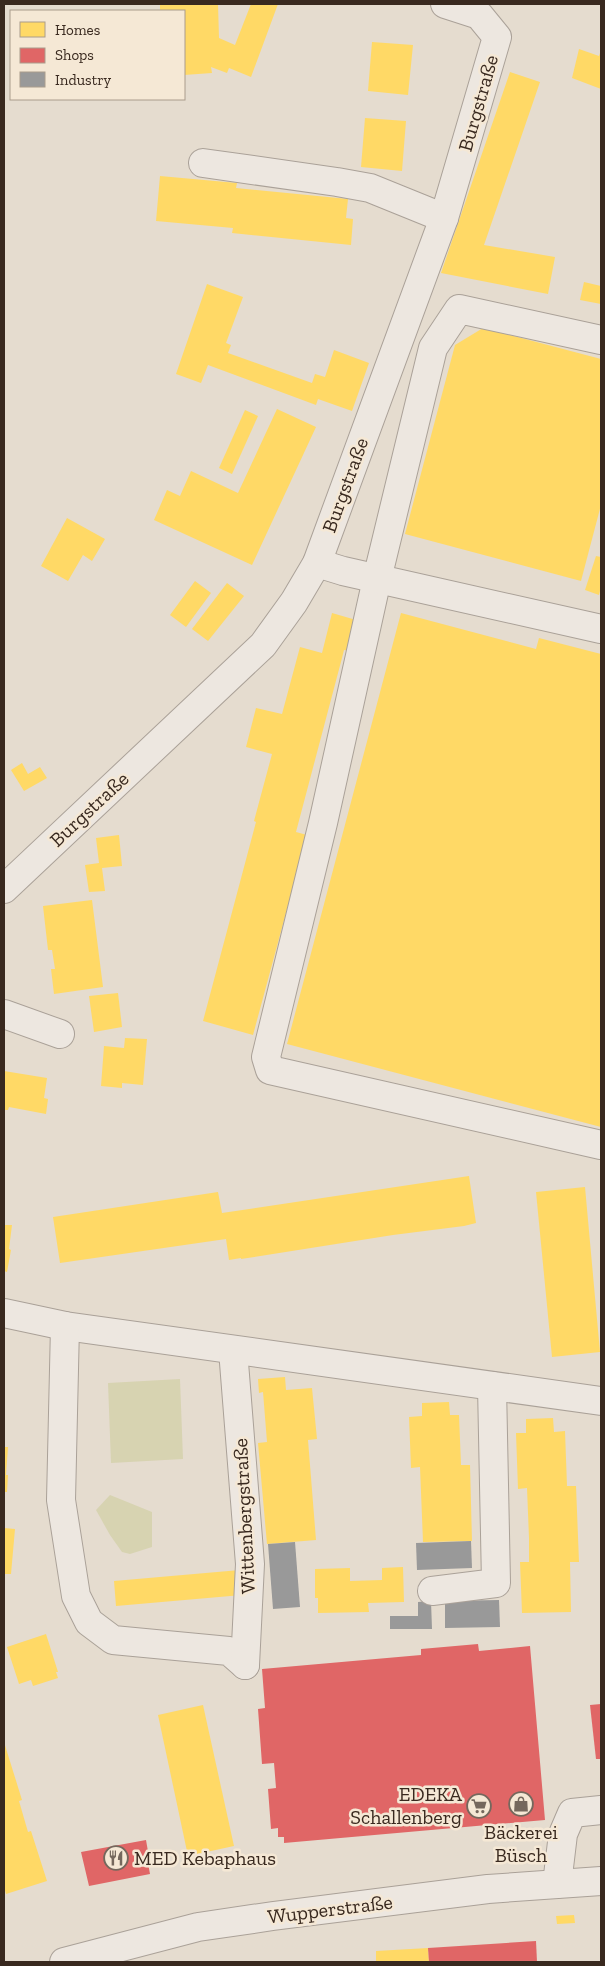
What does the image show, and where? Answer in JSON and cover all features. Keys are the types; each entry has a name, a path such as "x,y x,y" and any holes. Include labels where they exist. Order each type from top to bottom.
{"street":[{"name":"Burgstraße","path":"4,889 263,645 294,602 316,563 444,218 496,37 479,16 445,4"},
{"path":"203,163 370,188 444,218"},
{"path":"601,340 459,309 433,348 376,579 323,823 266,1057 270,1070 601,1145"},
{"path":"316,563 376,579 601,629"},
{"path":"4,1014 60,1034"},
{"path":"4,1313 65,1326 601,1401"},
{"name":"Wittenbergstraße","path":"65,1326 61,1500 76,1596 89,1622 113,1640 229,1651 245,1665 250,1564 234,1350"},
{"path":"432,1591 496,1583 492,1386"},
{"path":"557,1884 563,1834 572,1813 601,1810"},
{"name":"Wupperstraße","path":"64,1962 217,1924 468,1892 601,1881"}],"shaded area":[{"path":"180,1379 183,1459 111,1463 108,1383"},
{"path":"110,1495 152,1512 152,1547 130,1554 122,1552 96,1510"}],"building: Homes":[{"path":"160,4 218,4 219,38 235,45 251,4 278,4 251,77 229,68 227,73 211,67 212,73 185,75 185,10 160,10"},
{"path":"372,42 413,45 408,95 368,91"},
{"path":"579,49 599,56 601,50 601,89 572,78"},
{"path":"510,72 540,82 484,245 555,257 548,294 441,273"},
{"path":"365,118 406,121 402,171 361,167"},
{"path":"160,176 237,183 236,188 348,199 346,218 353,219 351,245 232,233 233,228 156,221"},
{"path":"584,282 601,286 601,304 580,300"},
{"path":"207,284 243,297 226,343 231,345 228,353 312,383 315,374 325,377 334,350 369,363 352,411 318,399 316,405 208,365 201,383 176,374"},
{"path":"483,328 601,359 601,505 581,581 405,534 455,345"},
{"path":"277,409 316,427 252,565 154,520 167,490 180,496 191,471 238,493"},
{"path":"245,410 258,416 232,474 219,468"},
{"path":"67,518 105,539 92,561 83,555 68,581 41,566"},
{"path":"596,556 601,557 601,587 599,595 585,590"},
{"path":"195,581 211,593 186,627 170,615"},
{"path":"227,583 244,596 208,641 192,629"},
{"path":"332,613 363,622 355,652 344,650 296,832 307,835 253,1035 203,1021 256,822 254,821 272,754 246,747 256,708 282,714 300,647 322,653"},
{"path":"401,613 536,649 539,638 601,654 601,1127 287,1044"},
{"path":"22,763 28,774 40,767 47,778 24,791 11,770"},
{"path":"119,835 122,866 102,868 105,891 89,892 85,865 99,863 96,838"},
{"path":"92,900 103,987 54,994 51,969 55,969 52,950 48,950 43,906"},
{"path":"118,993 122,1027 94,1032 89,996"},
{"path":"125,1038 147,1039 143,1085 122,1083 122,1088 101,1086 104,1046 124,1048"},
{"path":"4,1071 47,1078 44,1098 48,1099 46,1114 9,1107 8,1110 4,1110"},
{"path":"469,1176 476,1223 464,1226 241,1259 229,1260 226,1239 60,1263 53,1217 218,1192 222,1213"},
{"path":"585,1187 600,1352 552,1357 536,1192"},
{"path":"4,1225 12,1225 9,1249 11,1250 7,1272 4,1271"},
{"path":"285,1377 286,1390 312,1388 317,1439 308,1440 316,1540 267,1544 258,1443 267,1442 263,1392 259,1393 258,1379"},
{"path":"449,1402 450,1415 459,1415 461,1465 470,1465 472,1541 423,1542 420,1467 411,1468 409,1417 422,1416 422,1403"},
{"path":"553,1418 554,1432 565,1431 567,1486 576,1486 579,1562 570,1562 571,1612 522,1613 520,1562 529,1562 529,1538 527,1488 518,1489 516,1433 526,1433 526,1419"},
{"path":"4,1447 8,1447 7,1492 4,1492"},
{"path":"4,1528 15,1529 11,1574 4,1574"},
{"path":"403,1567 404,1602 368,1603 369,1612 318,1613 318,1598 315,1598 315,1569 350,1568 350,1581 382,1580 382,1568"},
{"path":"240,1570 242,1595 116,1606 114,1581"},
{"path":"46,1634 58,1672 56,1672 58,1678 33,1686 31,1680 19,1684 7,1647"},
{"path":"203,1705 234,1846 188,1856 158,1715"},
{"path":"4,1742 22,1800 19,1801 28,1832 31,1831 47,1881 6,1894 4,1887"},
{"path":"574,1915 575,1923 557,1924 556,1916"},
{"path":"428,1948 429,1962 376,1962 376,1951"}],"building: Shops":[{"path":"478,1644 479,1651 530,1646 545,1820 284,1843 284,1837 278,1837 278,1828 271,1829 268,1789 276,1788 274,1763 262,1764 258,1709 265,1708 262,1669 421,1655 421,1649"},
{"path":"601,1704 601,1759 596,1759 590,1705"},
{"name":"MED Kebaphaus","path":"146,1840 150,1874 89,1886 81,1852"},
{"path":"536,1941 537,1962 429,1962 428,1948"}],"building: Industry":[{"path":"471,1541 472,1568 417,1570 416,1543"},
{"path":"295,1542 300,1607 273,1609 268,1544"},
{"path":"499,1600 500,1627 445,1628 445,1601"},
{"path":"431,1601 432,1629 390,1629 390,1616 418,1616 418,1602"}],"place":[{"name":"Bäckerei Büsch","path":"521,1804"},
{"name":"EDEKA Schallenberg","path":"479,1806"},
{"name":"MED Kebaphaus","path":"116,1858"}]}
